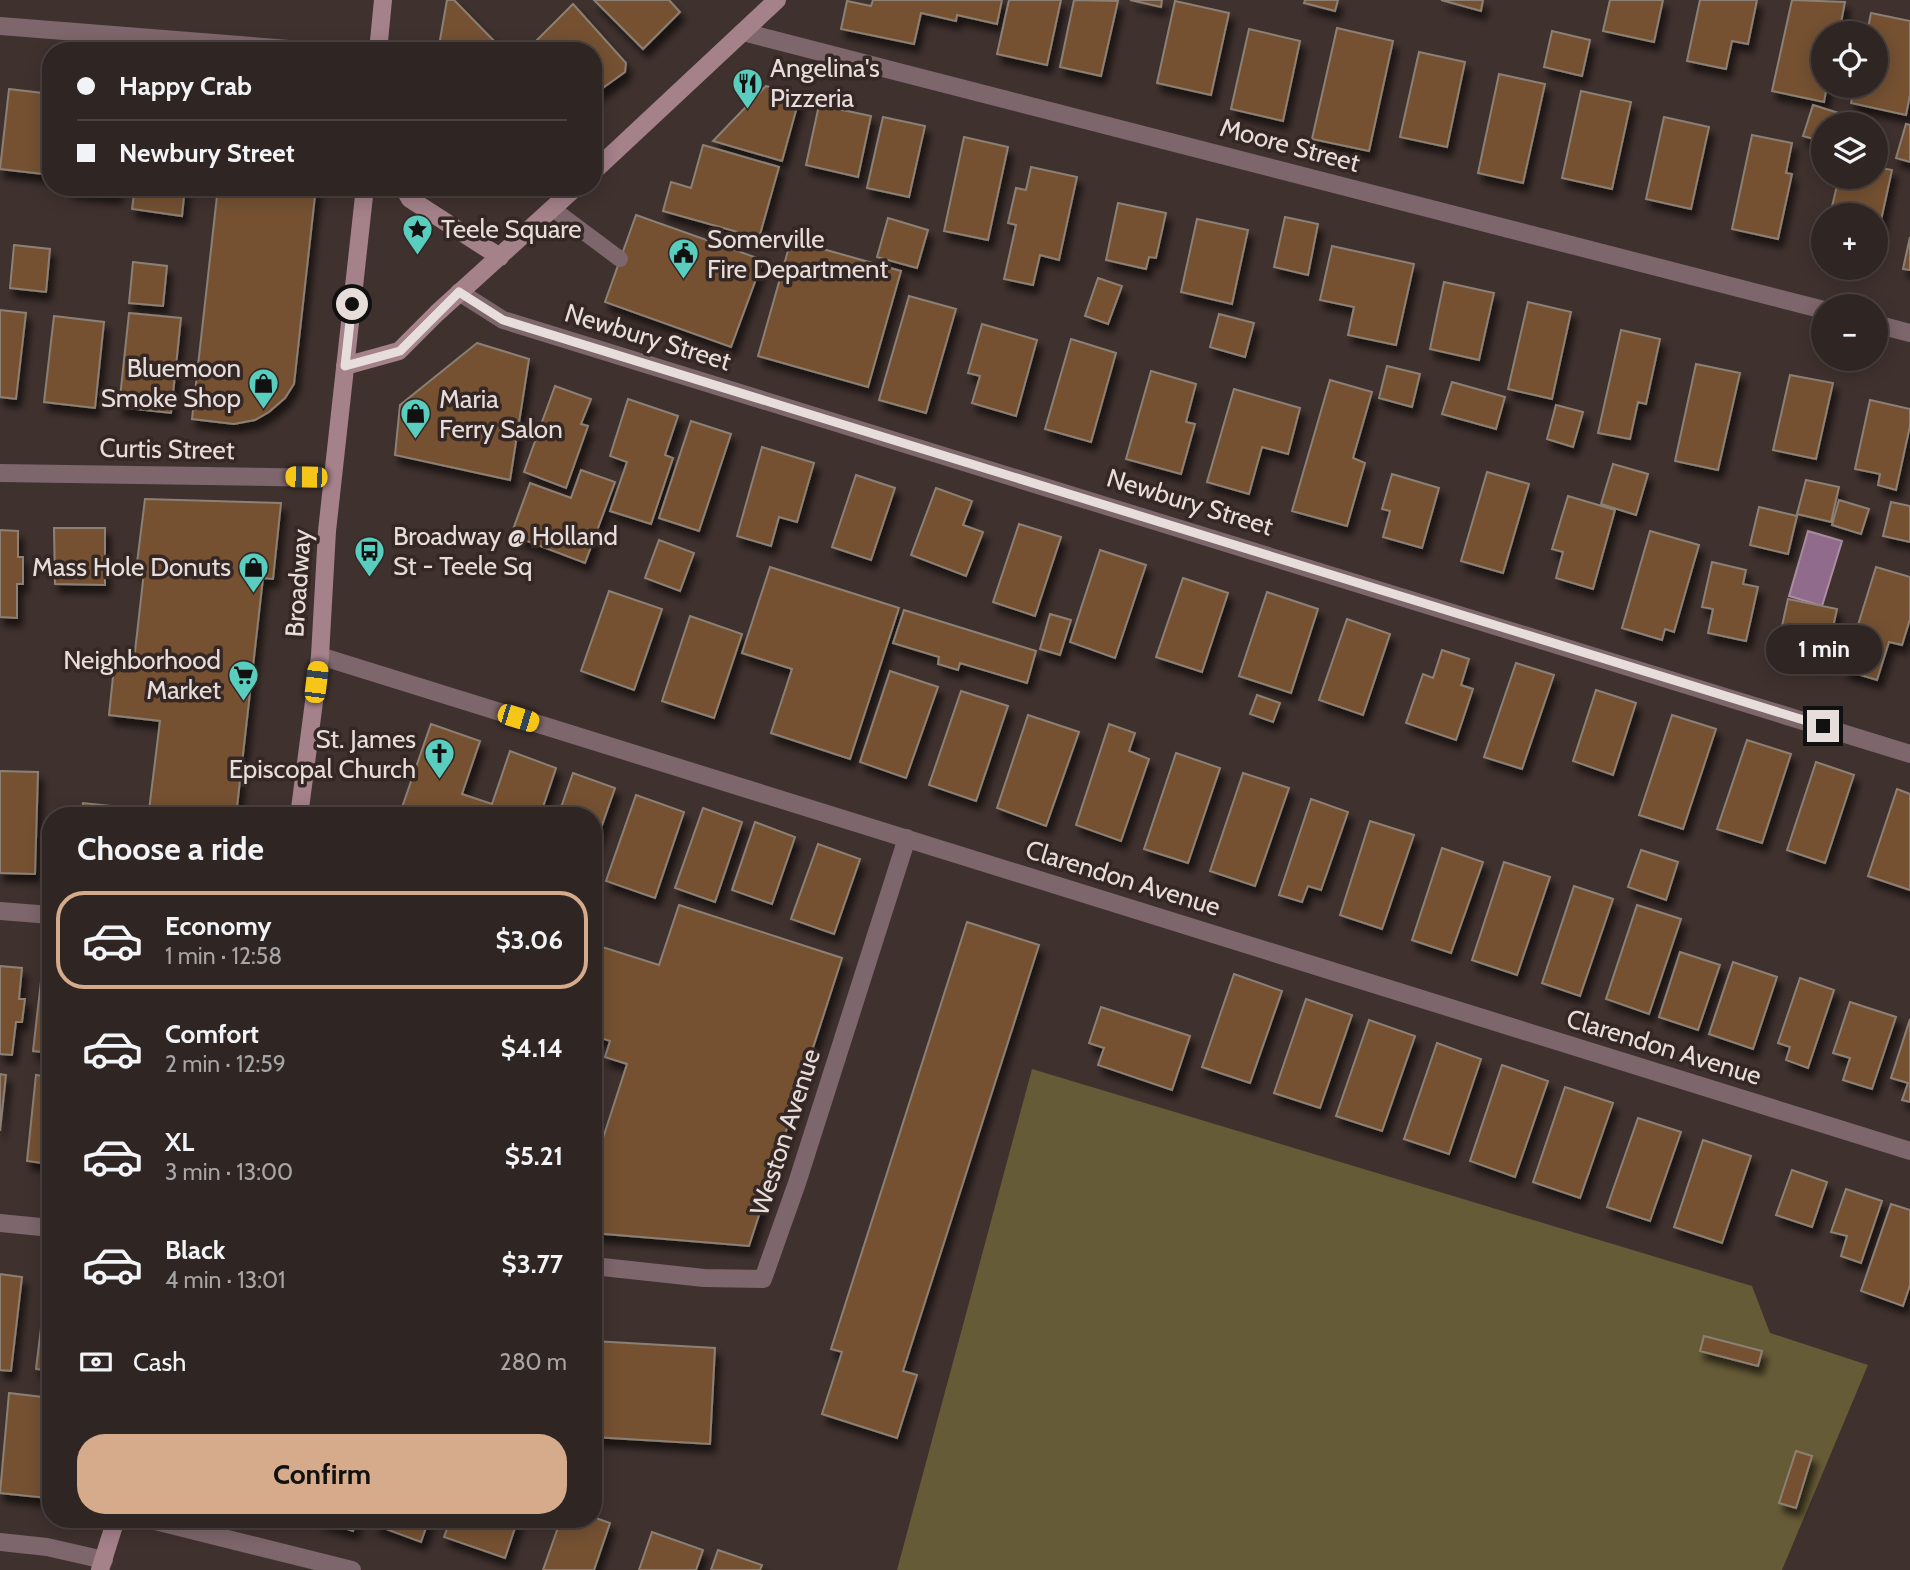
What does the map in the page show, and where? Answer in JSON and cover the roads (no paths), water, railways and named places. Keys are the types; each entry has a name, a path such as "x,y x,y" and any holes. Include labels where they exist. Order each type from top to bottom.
{"main road":[{"path":"379,42 383,0"},
{"path":"602,164 777,0"},
{"name":"Broadway","path":"300,807 320,656 332,478 364,196"},
{"path":"408,196 500,257"},
{"path":"345,366 400,351 459,292 567,196"},
{"path":"102,1565 113,1528"}],"street":[{"path":"0,26 202,42"},
{"name":"Moore Street","path":"743,32 1811,307"},
{"name":"Newbury Street","path":"459,292 503,320 1910,754"},
{"path":"1888,327 1910,333"},
{"name":"Curtis Street","path":"0,473 332,478"},
{"name":"Clarendon Avenue","path":"320,656 1910,1151"},
{"name":"Weston Avenue","path":"602,1267 704,1278 763,1279 797,1183 908,838"},
{"path":"0,911 42,914"},
{"path":"0,1223 42,1227"},
{"path":"183,1528 352,1570"},
{"path":"0,1542 47,1547 102,1565"}],"lane":[{"path":"553,209 620,259"}],"place":[{"name":"Angelina's Pizzeria","path":"747,110"},
{"name":"Teele Square","path":"418,256"},
{"name":"Somerville Fire Department","path":"684,281"},
{"name":"Bluemoon Smoke Shop","path":"264,410"},
{"name":"Maria Ferry Salon","path":"416,441"},
{"name":"Broadway @ Holland St - Teele Sq","path":"370,578"},
{"name":"Mass Hole Donuts","path":"254,594"},
{"name":"Neighborhood Market","path":"244,702"},
{"name":"St. James Episcopal Church","path":"439,781"}]}
